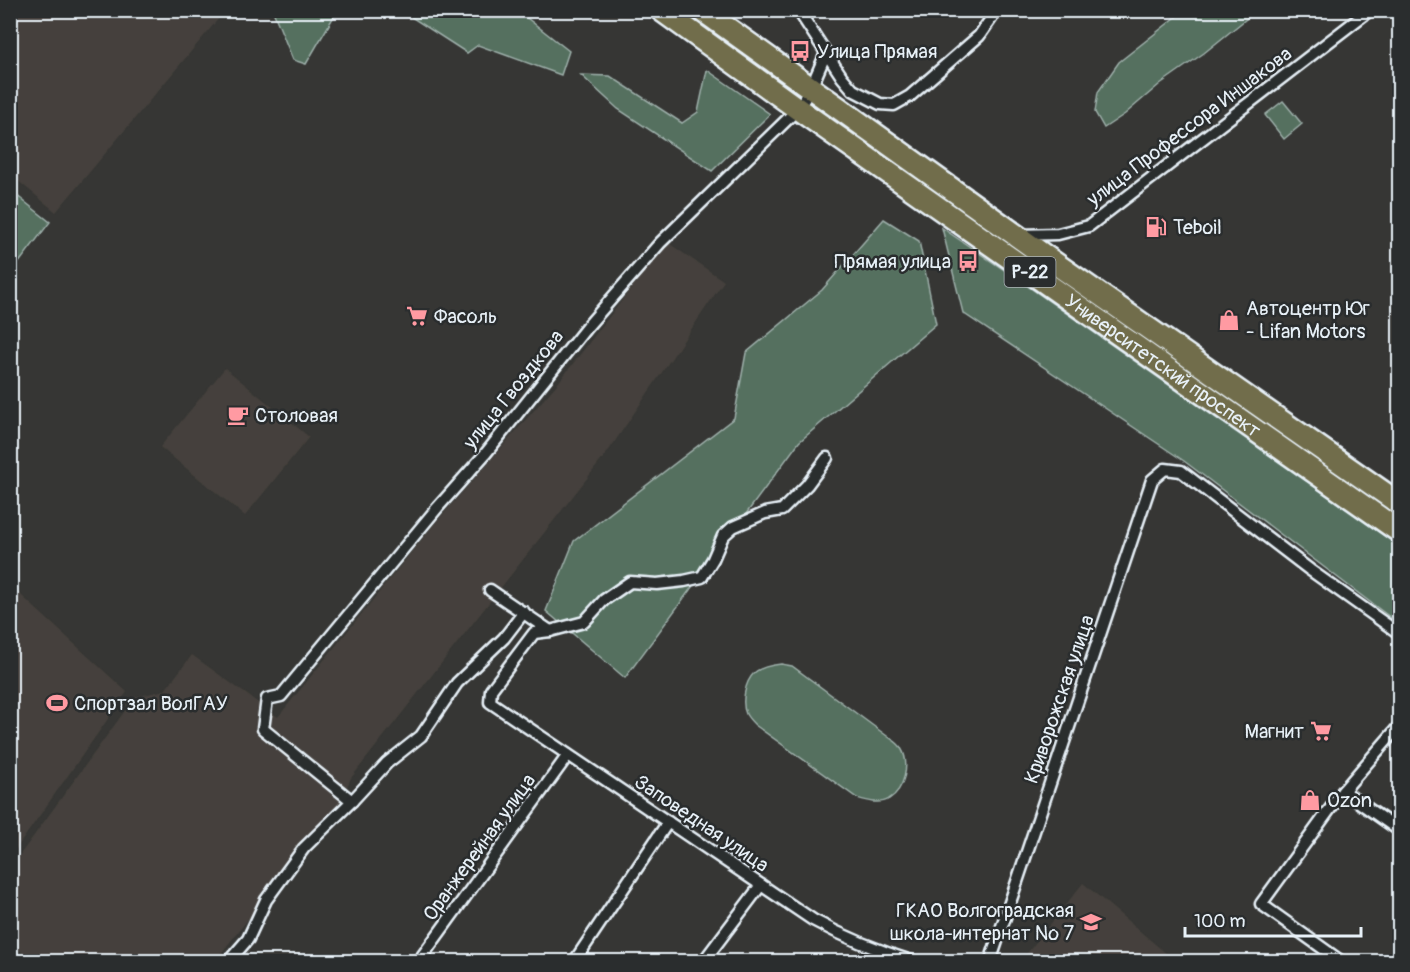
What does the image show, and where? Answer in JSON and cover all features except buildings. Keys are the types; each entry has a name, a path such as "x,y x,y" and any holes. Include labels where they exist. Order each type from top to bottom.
{"highway":[{"name":"Университетский проспект","path":"661,10 798,109 1400,532"},
{"name":"Университетский проспект","path":"702,10 1016,235 1400,504"}],"street":[{"path":"798,10 853,90 880,104 894,105 910,96 979,36 996,11"},
{"name":"улица Профессора Иншакова","path":"1016,235 1058,234 1089,226 1370,10"},
{"name":"улица Гвоздкова","path":"352,801 263,729 267,699 281,696 438,507 486,453 586,328 664,238 798,109 811,88 826,53"},
{"path":"490,590 550,631 584,622 604,600 630,582 657,584 702,577 723,536 733,527 765,513 782,510 807,484 826,458"},
{"name":"Криворожская улица","path":"990,962 1152,480 1165,469 1180,471 1310,570 1400,634"},
{"path":"228,962 248,939 266,900 304,849 387,763 422,736 457,683 504,638 524,612"},
{"name":"Заповедная улица","path":"550,631 534,633 490,690 490,702 813,920 840,935 914,962"},
{"path":"1342,962 1262,904 1343,791 1400,725"},
{"name":"Оранжерейная улица","path":"418,962 568,754"},
{"path":"1343,791 1400,831"},
{"path":"574,962 668,822"},
{"path":"703,962 761,885"}],"shaded area":[{"path":"10,11 225,11 56,212 11,175"},
{"path":"667,242 724,281 607,453 351,778 339,805 215,961 33,961 14,946 11,915 11,867 135,697 165,690 192,655 278,717 431,528 558,383"},
{"path":"225,368 309,437 245,516 160,447"},
{"path":"11,586 127,692 11,856"},
{"name":"ГКАО Волгоградская школа-интернат № 7","path":"1083,883 1175,961 1021,961"}],"green space":[{"path":"1185,10 1256,11 1104,128 1095,112 1098,92 1119,62"},
{"path":"273,11 337,11 306,64 293,60"},
{"path":"402,11 518,11 569,51 561,75 478,45 467,53"},
{"path":"707,70 770,114 712,171 618,109 581,75 610,76 682,123 698,112"},
{"path":"1283,101 1302,124 1284,139 1265,115"},
{"path":"11,191 50,222 11,273"},
{"path":"884,219 919,241 936,324 799,442 625,678 546,611 574,541 734,418 746,353 822,290"},
{"path":"942,228 1399,546 1399,624 1184,461 963,313"},
{"path":"781,664 792,666 899,744 904,754 906,769 902,783 894,795 882,802 857,798 750,720 744,704 748,682 760,669"}],"place":[{"name":"Улица Прямая","path":"800,51"},
{"name":"Teboil","path":"1156,227"},
{"name":"Прямая улица","path":"968,261"},
{"name":"Фасоль","path":"417,316"},
{"name":"Автоцентр Юг - Lifan Motors","path":"1229,320"},
{"name":"Столовая","path":"238,415"},
{"name":"Спортзал ВолГАУ","path":"57,703"},
{"name":"Магнит","path":"1321,731"},
{"name":"Ozon","path":"1310,800"},
{"name":"ГКАО Волгоградская школа-интернат № 7","path":"1091,922"}]}
